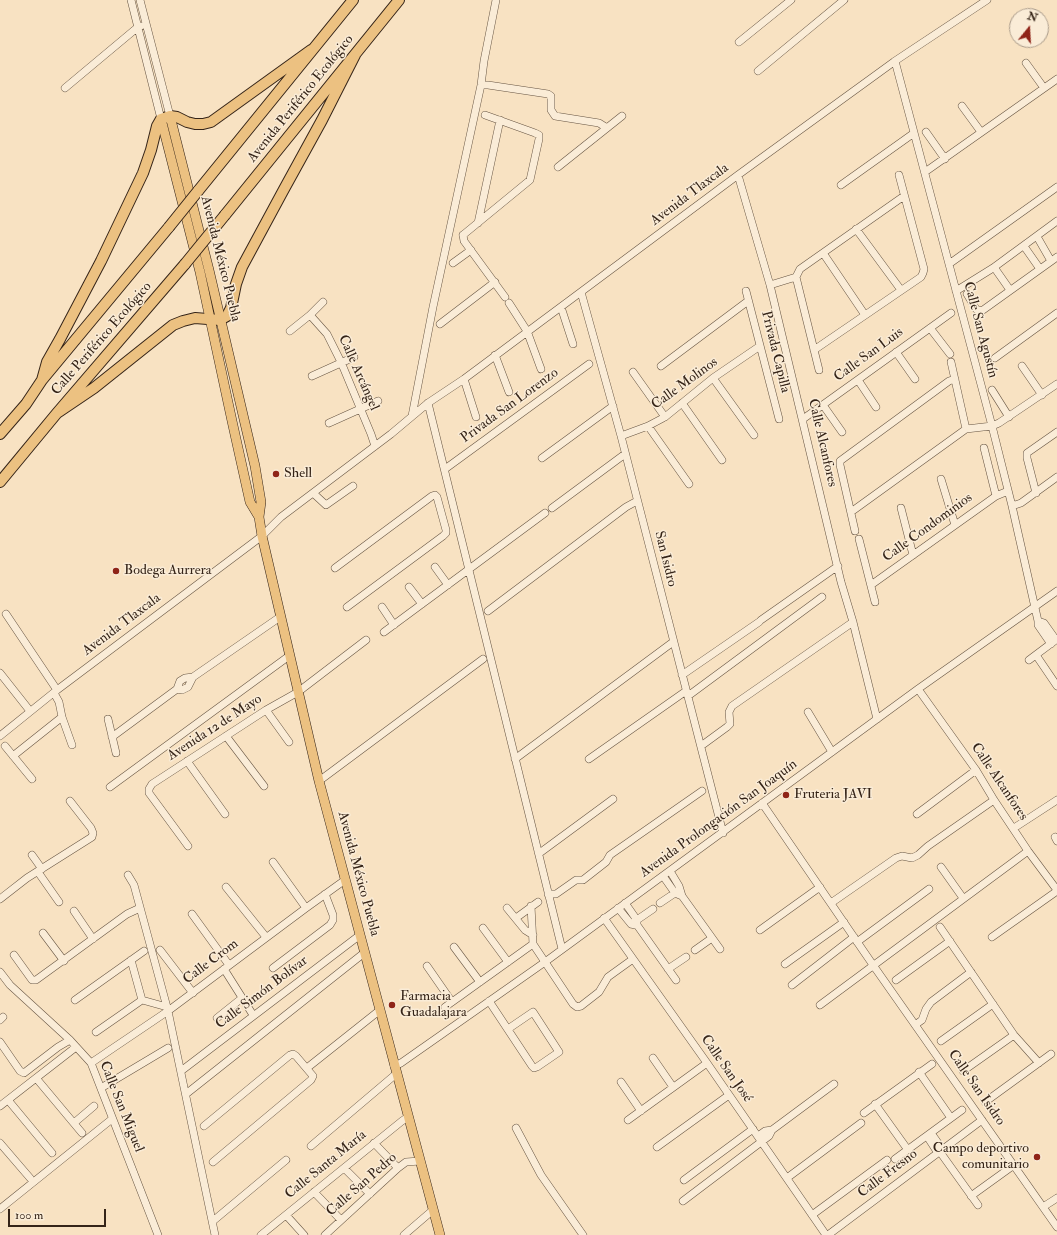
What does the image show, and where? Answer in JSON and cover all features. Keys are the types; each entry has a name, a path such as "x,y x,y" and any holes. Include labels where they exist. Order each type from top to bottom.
{"highway":[{"name":"Avenida Periférico Ecológico","path":"198,191 353,0"},
{"name":"Avenida Periférico Ecológico","path":"225,214 399,0"},
{"path":"42,380 47,362 98,267 143,173 151,150 156,126 166,117 178,118 195,124 211,122 312,50"},
{"path":"57,413 94,388 173,325 195,318 215,320 227,316 231,308 236,284 242,267 322,120 355,55"},
{"name":"Calle Periférico Ecológico","path":"0,434 26,404 42,380 198,191"},
{"name":"Calle Periférico Ecológico","path":"0,482 185,264 225,214"}],"main road":[{"name":"Avenida México Puebla","path":"166,117 200,272 215,320 250,502 259,517 280,617 319,781 440,1235"}],"street":[{"name":"Avenida México Puebla","path":"131,0 166,117"},
{"name":"Avenida México Puebla","path":"140,0 147,24 166,117"},
{"path":"412,416 433,307 481,85 484,61 496,0"},
{"path":"739,42 791,0"},
{"path":"758,71 844,0"},
{"name":"Avenida Tlaxcala","path":"0,735 262,536 281,517 375,446 428,403 464,379 738,175 895,61 987,0"},
{"path":"65,88 138,27 147,24"},
{"name":"Calle San Agustín","path":"895,61 992,426 1002,494 1012,506 1038,621 1044,623 1055,641"},
{"path":"1026,62 1044,88"},
{"path":"925,172 1057,79"},
{"path":"481,85 548,94 551,96 551,110 555,116 599,123 607,128"},
{"path":"962,106 981,132"},
{"path":"449,235 463,235 530,180 539,135 485,115"},
{"path":"558,167 622,116"},
{"path":"478,222 500,120"},
{"path":"926,132 945,159"},
{"path":"841,185 914,133"},
{"name":"Calle Alcanfores","path":"738,175 770,286 877,719"},
{"path":"814,350 921,276 923,273 924,269 899,175"},
{"path":"949,264 1057,187"},
{"path":"819,370 796,277 800,269 904,196"},
{"path":"956,291 993,268 1057,221"},
{"path":"856,229 901,290"},
{"path":"463,235 464,241 495,282 527,331 541,369"},
{"path":"967,294 976,310 983,310 1054,259 1038,240"},
{"path":"1026,249 1040,269"},
{"path":"453,263 470,250"},
{"path":"823,253 865,315"},
{"path":"996,270 1010,290"},
{"path":"770,286 796,277"},
{"path":"440,324 495,282"},
{"name":"Privada Capilla","path":"746,291 779,419"},
{"name":"San Isidro","path":"581,292 621,436 723,833"},
{"path":"661,366 748,301"},
{"path":"290,331 323,302"},
{"path":"561,307 573,344"},
{"name":"Calle San Luis","path":"803,419 951,313"},
{"path":"995,358 1057,313"},
{"name":"Calle Arcángel","path":"310,315 324,328 341,362 375,446"},
{"path":"930,328 950,354"},
{"name":"Calle Molinos","path":"621,436 648,426 665,417 713,378 760,346"},
{"path":"896,352 915,379"},
{"path":"495,355 509,392"},
{"path":"312,376 354,357"},
{"path":"951,362 966,428"},
{"name":"Privada San Lorenzo","path":"445,469 589,364"},
{"path":"1022,366 1042,395"},
{"path":"633,372 665,417"},
{"path":"713,378 754,435"},
{"path":"464,379 476,417"},
{"path":"855,531 840,461 949,381 955,379"},
{"path":"858,380 876,407"},
{"path":"851,512 966,428 992,426 1009,417 1057,384"},
{"path":"992,390 1009,417"},
{"path":"328,423 378,401"},
{"path":"428,403 562,949"},
{"path":"682,404 722,460"},
{"path":"822,405 842,432"},
{"path":"542,458 613,406"},
{"path":"648,426 689,484"},
{"path":"1036,493 1027,453 1057,432"},
{"path":"984,448 1002,494"},
{"path":"384,632 625,454"},
{"path":"1012,506 1021,503 1057,477"},
{"path":"941,479 956,524"},
{"path":"313,493 326,505 353,486"},
{"name":"Calle Condominios","path":"871,585 956,524 1002,494"},
{"path":"335,568 432,496 435,495 437,497 446,533 347,606"},
{"path":"488,611 626,507 637,501"},
{"path":"441,512 454,508"},
{"path":"901,508 913,555"},
{"path":"859,539 875,602"},
{"path":"682,676 838,566"},
{"path":"435,567 448,585"},
{"path":"408,587 422,604"},
{"name":"Avenida Prolongación San Joaquín","path":"311,1146 402,1063 723,833 918,689 1057,591"},
{"path":"589,759 687,694 822,597"},
{"path":"382,607 394,624"},
{"path":"6,614 56,692 62,717 72,746"},
{"path":"112,737 177,689 182,690 188,687 193,677 280,617"},
{"path":"701,746 730,724 729,712 732,706 853,622"},
{"name":"Avenida 12 de Mayo","path":"188,846 149,793 149,789 152,784 266,710 298,692 366,640"},
{"path":"1029,660 1055,641"},
{"path":"515,759 673,642"},
{"path":"1036,655 1057,686"},
{"path":"110,787 289,656"},
{"path":"319,781 483,659"},
{"path":"0,673 30,712"},
{"name":"Calle Alcanfores","path":"918,689 976,770 1028,851 1054,882 1057,891"},
{"path":"266,710 289,742"},
{"path":"808,712 832,752"},
{"path":"13,756 62,717"},
{"path":"108,720 116,753"},
{"path":"226,736 264,786"},
{"path":"5,746 32,779"},
{"path":"187,762 225,814"},
{"path":"917,814 976,770"},
{"path":"548,894 556,894 576,880 583,880 606,862 610,855 702,790"},
{"path":"538,852 541,852 613,799"},
{"path":"831,903 896,858 902,856 912,858 918,855 928,846 994,800"},
{"path":"1014,828 1057,800"},
{"path":"0,899 27,878 92,837 93,833 91,828 70,801"},
{"name":"Calle San Isidro","path":"762,803 873,965 1057,1227"},
{"path":"820,1005 1028,851"},
{"path":"32,855 59,902"},
{"path":"273,862 306,908"},
{"path":"941,867 963,898"},
{"path":"670,871 679,893"},
{"path":"128,875 134,885 168,1009 215,1235"},
{"path":"663,876 679,893 720,949"},
{"name":"Calle Crom","path":"91,1063 192,993 345,880"},
{"path":"226,887 266,937"},
{"path":"760,930 820,887"},
{"path":"792,985 928,889"},
{"path":"992,937 1057,891"},
{"path":"660,903 679,893"},
{"path":"273,968 330,925 333,920 333,915 325,894"},
{"path":"516,918 538,902"},
{"path":"622,905 676,980"},
{"path":"531,906 534,944 576,1007 580,1006 599,992 608,977 633,959"},
{"path":"14,954 32,980 36,980 128,914 140,908"},
{"path":"507,908 525,930 533,935"},
{"path":"635,923 653,909"},
{"path":"74,911 93,939"},
{"path":"192,914 226,967 242,998 253,1015"},
{"name":"Calle San José","path":"604,918 827,1235"},
{"path":"786,964 844,922"},
{"path":"940,927 1014,1035 1038,1063"},
{"path":"483,928 508,962"},
{"path":"43,933 64,961"},
{"name":"Calle Simón Bolívar","path":"181,1071 360,935"},
{"path":"695,950 712,938"},
{"path":"896,980 950,941"},
{"path":"445,1007 534,944"},
{"path":"454,947 480,982"},
{"path":"160,950 192,993"},
{"path":"74,1000 144,951"},
{"path":"186,1094 364,953"},
{"path":"668,969 686,956"},
{"path":"131,960 142,1000"},
{"path":"427,966 452,1002"},
{"name":"Calle San Miguel","path":"0,972 10,985 70,1040 91,1063 157,1234"},
{"path":"913,1022 931,1002 971,972"},
{"path":"217,1018 242,998"},
{"path":"142,1000 168,1009"},
{"path":"96,1032 142,1000"},
{"path":"489,1001 534,1068 559,1052 533,1012 508,1029"},
{"path":"941,1041 993,1004"},
{"path":"307,1068 380,1010"},
{"path":"963,1071 1014,1035"},
{"path":"0,1042 20,1071 24,1073 70,1040"},
{"path":"0,1106 76,1048"},
{"path":"101,1088 168,1048"},
{"path":"204,1126 290,1055 293,1054 296,1056 313,1076 311,1080 213,1162"},
{"path":"985,1102 1050,1054"},
{"path":"653,1058 673,1087"},
{"path":"628,1120 707,1063"},
{"path":"864,1113 932,1064"},
{"path":"919,1072 951,1118"},
{"path":"36,1078 82,1133"},
{"path":"621,1082 641,1111"},
{"path":"683,1201 760,1139 765,1131 772,1130 834,1084"},
{"path":"657,1147 729,1095"},
{"path":"8,1100 52,1153"},
{"path":"875,1104 908,1150"},
{"path":"74,1123 94,1106"},
{"path":"895,1159 962,1110"},
{"name":"Calle Santa María","path":"262,1235 408,1117"},
{"path":"0,1209 112,1120"},
{"name":"Calle Fresno","path":"827,1235 982,1120"},
{"path":"787,1178 861,1123"},
{"path":"516,1128 541,1175 583,1235"},
{"path":"684,1180 753,1129"},
{"path":"929,1134 970,1196 978,1205"},
{"path":"0,1143 30,1178"},
{"path":"374,1143 398,1168"},
{"path":"212,1221 286,1160"},
{"path":"812,1215 887,1160"},
{"name":"Calle San Pedro","path":"325,1235 398,1168 406,1162 420,1161"},
{"path":"970,1196 1014,1165"},
{"path":"344,1168 370,1194"},
{"path":"314,1192 341,1220"},
{"path":"1043,1207 1057,1198"},
{"path":"404,1235 433,1210"},
{"path":"286,1215 304,1235"}],"place":[{"name":"Shell","path":"276,474"},
{"name":"Bodega Aurrera","path":"116,571"},
{"name":"Fruteria JAVI","path":"786,795"},
{"name":"Farmacia Guadalajara","path":"392,1005"},
{"name":"Campo deportivo comunitario","path":"1037,1157"}]}
